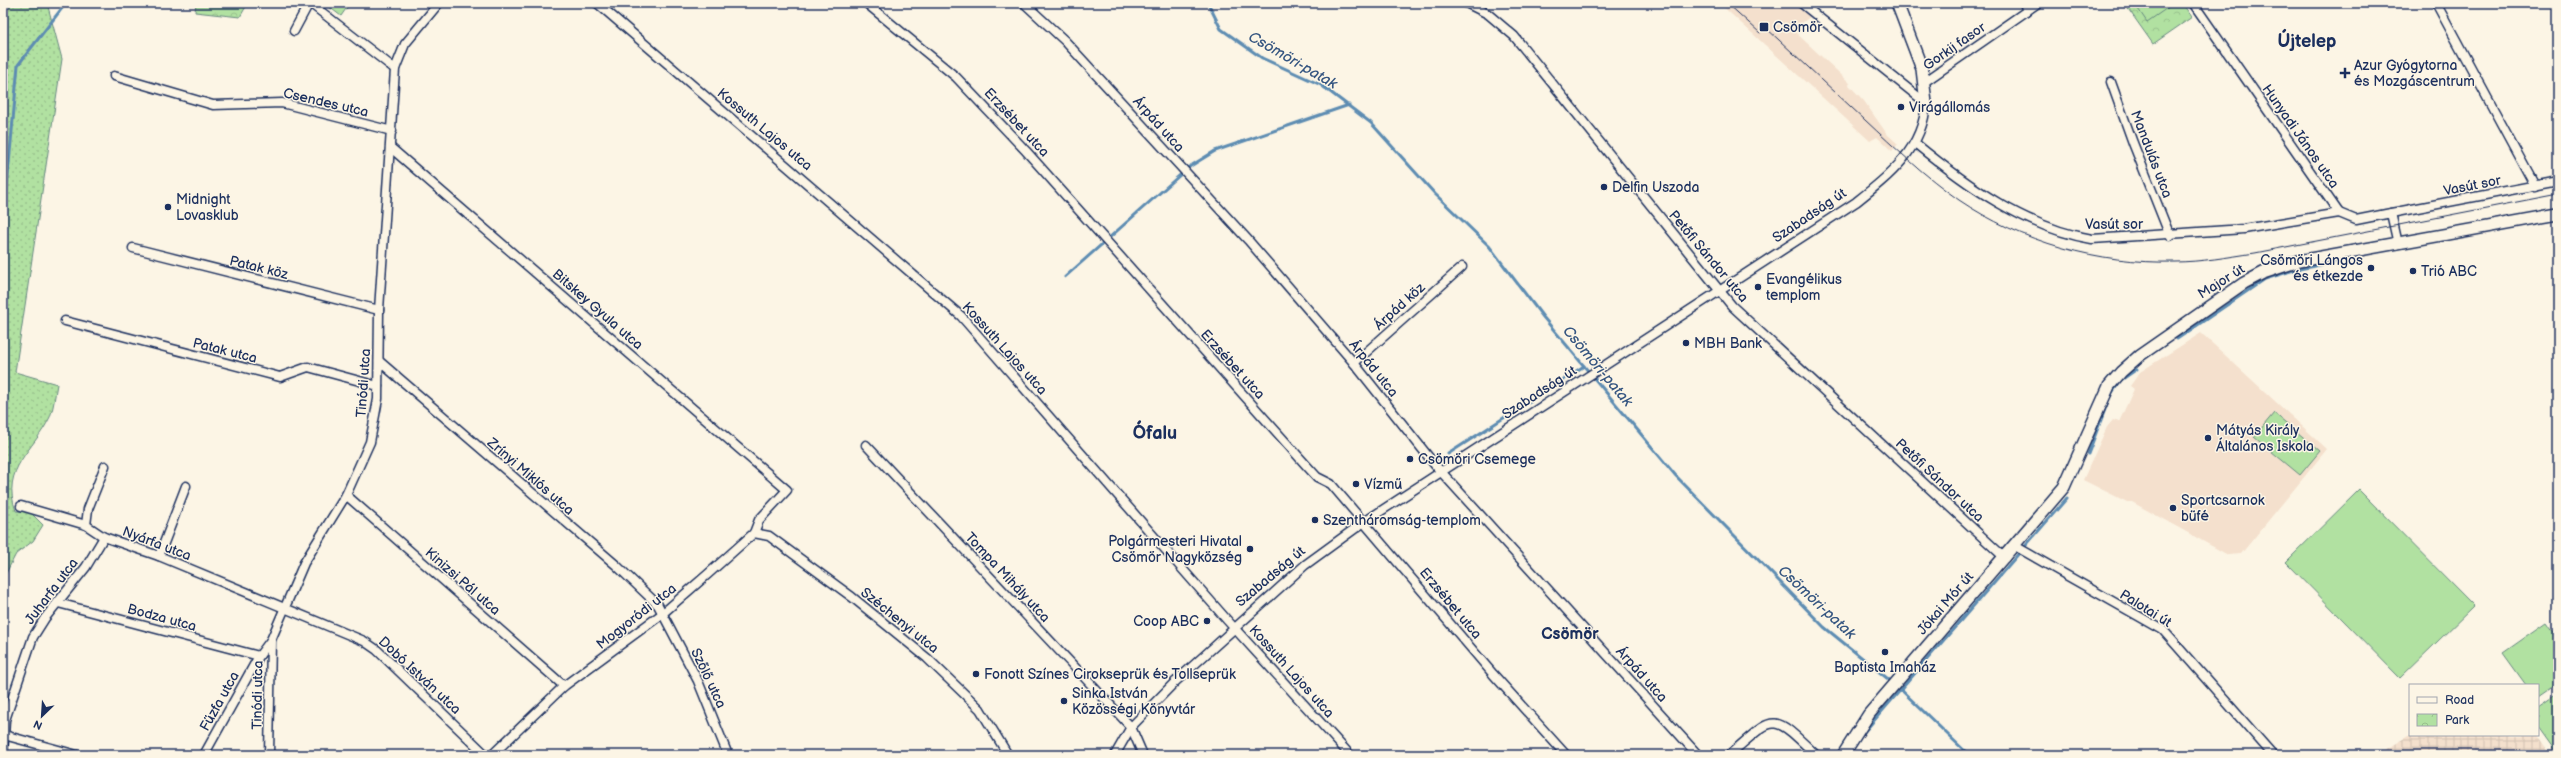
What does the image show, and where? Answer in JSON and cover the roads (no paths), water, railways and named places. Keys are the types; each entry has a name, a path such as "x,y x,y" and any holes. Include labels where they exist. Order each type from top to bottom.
{"street":[{"path":"294,31 309,3 395,69"},
{"name":"Tinódi utca","path":"269,755 271,640 283,608 304,563 346,495 370,442 378,386 379,310 391,148 395,69 405,44 439,3"},
{"name":"Kossuth Lajos utca","path":"597,3 961,316 1234,627 1350,755"},
{"name":"Erzsébet utca","path":"866,3 956,77 1107,242 1306,465 1317,476 1331,484 1493,674 1566,755"},
{"name":"Árpád utca","path":"1024,3 1065,41 1248,240 1354,363 1442,472 1698,755"},
{"name":"Petőfi Sándor utca","path":"1466,3 1488,14 1514,36 1732,306 2005,558"},
{"path":"1801,3 1926,103"},
{"name":"Szabadság út","path":"1115,755 1131,727 1146,710 1234,627 1305,565 1364,522 1720,292 1856,202 1901,164 1915,143 1924,121 1926,103 1922,69 1897,3"},
{"name":"Gorkij fasor","path":"1923,83 2025,7 2038,3"},
{"name":"Hunyadi János utca","path":"2193,3 2339,213"},
{"path":"2436,3 2535,186"},
{"name":"Csendes utca","path":"114,76 213,105 282,103 392,131"},
{"name":"Mandulás utca","path":"2111,82 2133,143 2170,236"},
{"name":"Vasút sor","path":"1915,143 1951,173 2040,224 2062,233 2092,239 2170,236 2244,229 2339,213"},
{"name":"Bitskey Gyula utca","path":"391,148 787,490"},
{"name":"Vasút sor","path":"2391,213 2558,181"},
{"path":"2339,213 2356,220 2391,213 2398,244"},
{"name":"Major út","path":"2020,549 2064,487 2109,386 2139,356 2196,315 2263,272 2299,262 2558,214"},
{"name":"Patak köz","path":"133,248 379,310"},
{"name":"Árpád köz","path":"1354,363 1462,267"},
{"name":"Patak utca","path":"65,321 280,377 308,367 378,386"},
{"name":"Zrínyi Miklós utca","path":"379,361 616,565 658,605 662,614"},
{"name":"Tompa Mihály utca","path":"866,445 1131,727"},
{"path":"86,525 88,509 104,466"},
{"path":"159,556 186,486"},
{"name":"Mogyoródi utca","path":"492,755 564,686 662,614 754,533 759,520 787,490"},
{"name":"Kinizsi Pál utca","path":"346,495 564,686"},
{"name":"Nyárfa utca","path":"21,506 86,525 104,537 159,556 283,608"},
{"name":"Széchenyi utca","path":"754,533 761,532 769,536 852,597 927,658 980,709 1008,755"},
{"name":"Juharfa utca","path":"3,755 5,720 33,637 86,567 104,537"},
{"name":"Jókai Mór út","path":"1843,755 1869,714 1895,683 2005,558 2020,549"},
{"name":"Palotai út","path":"2020,549 2163,630 2273,755"},
{"name":"Bodza utca","path":"58,603 259,656"},
{"name":"Dobó István utca","path":"283,608 364,641 377,650 486,755"},
{"name":"Szőlő utca","path":"662,614 698,681 728,755"},
{"name":"Fűzfa utca","path":"204,755 259,656 271,640"},
{"path":"1729,755 1764,725 1774,722 1784,725 1816,755"},
{"path":"1131,727 1143,755"},
{"path":"4,735 77,755"}],"waterway":[{"name":"Csömöri-patak","path":"3,229 18,65 66,3"},
{"name":"Csömöri-patak","path":"1208,3 1221,29 1262,58 1321,85 1371,123 1435,194 1489,246 1543,317 1676,476 1824,627 1893,683"},
{"path":"1065,277 1189,167 1215,151 1349,105"},
{"path":"2177,339 2265,279 2294,270 2340,261"},
{"path":"1448,454 1584,366"},
{"path":"2109,397 2121,380 2137,369"},
{"path":"2088,454 2107,404"},
{"path":"1864,732 2067,498"},
{"name":"Csömöri-patak","path":"1897,686 1969,755"}],"tram line":[{"path":"1727,3 1760,33"},
{"path":"1765,27 1922,172 1959,200 1983,215 2034,239 2062,248 2089,254 2146,262 2184,262 2214,259 2255,253 2558,194"}],"place":[{"name":"Csömör","path":"1764,27"},
{"name":"Azur Gyógytorna és Mozgáscentrum","path":"2345,73"},
{"name":"Virágállomás","path":"1901,107"},
{"name":"Delfin Uszoda","path":"1604,187"},
{"name":"Midnight Lovasklub","path":"168,207"},
{"name":"Csömöri Lángos és étkezde","path":"2371,268"},
{"name":"Trió ABC","path":"2413,271"},
{"name":"Evangélikus templom","path":"1758,287"},
{"name":"MBH Bank","path":"1686,343"},
{"name":"Mátyás Király Általános Iskola","path":"2208,438"},
{"name":"Csömöri Csemege","path":"1410,459"},
{"name":"Vízmű","path":"1356,484"},
{"name":"Sportcsarnok büfé","path":"2173,508"},
{"name":"Szentháromság-templom","path":"1315,520"},
{"name":"Polgármesteri Hivatal Csömör Nagyközség","path":"1250,549"},
{"name":"Coop ABC","path":"1207,621"},
{"name":"Baptista Imaház","path":"1885,652"},
{"name":"Fonott Színes Cirokseprük és Tollseprük","path":"976,674"},
{"name":"Sinka István Közösségi Könyvtár","path":"1064,701"}],"district":[{"name":"Újtelep","path":"2307,41"},
{"name":"Ófalu","path":"1155,433"},
{"name":"Csömör","path":"1570,633"}]}
